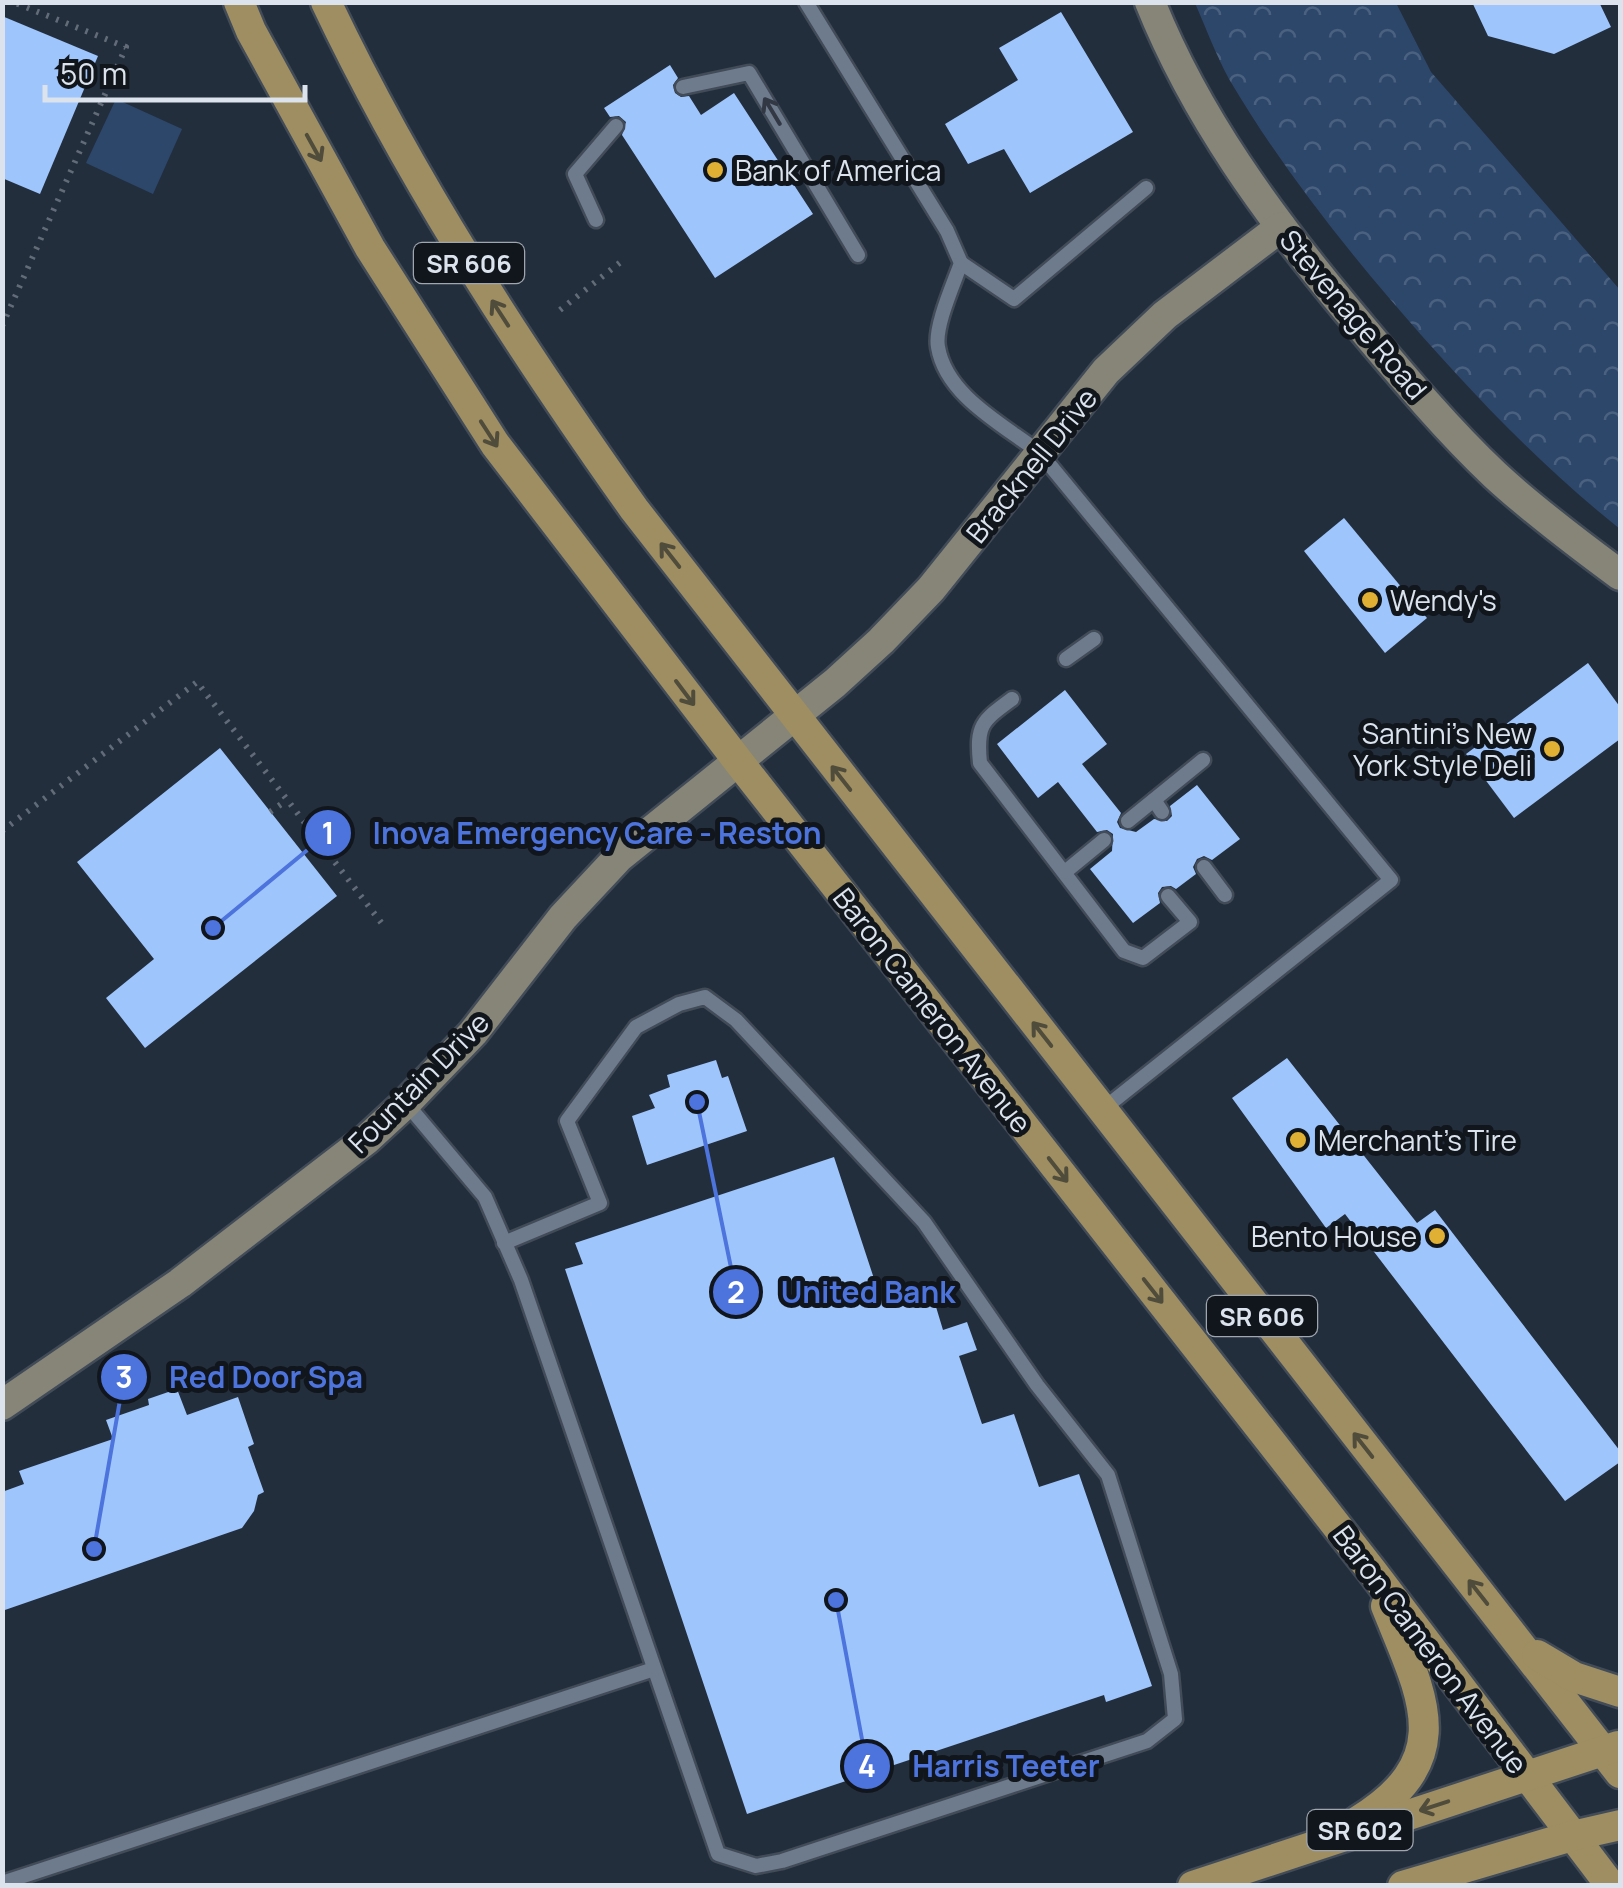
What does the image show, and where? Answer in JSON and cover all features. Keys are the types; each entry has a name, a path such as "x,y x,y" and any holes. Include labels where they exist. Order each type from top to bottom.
{"main road":[{"name":"Baron Cameron Avenue","path":"238,2 370,248 495,444 1372,1571 1611,1886"},
{"name":"SR 606","path":"326,2 436,208 550,391 634,509 1512,1635 1615,1756"},
{"path":"1326,1842 1394,1795 1412,1774 1424,1726 1425,1710 1418,1688 1372,1571"},
{"path":"1512,1635 1560,1670 1620,1692"},
{"name":"SR 602","path":"1194,1886 1526,1776 1615,1756"},
{"name":"SR 602","path":"1403,1886 1620,1825"}],"street":[{"name":"Stevenage Road","path":"1150,2 1166,43 1221,144 1281,227 1400,374 1495,474 1620,576"},
{"name":"Bracknell Drive","path":"794,715 834,684 932,589 1106,371 1165,315 1281,227"},
{"name":"Fountain Drive","path":"2,1405 180,1283 352,1151 406,1103 472,1033 562,917 619,857 794,715"}],"lane":[{"path":"806,2 947,231 961,263 1014,299 1146,188"},
{"path":"683,87 749,73 858,255"},
{"path":"596,220 575,174 616,126"},
{"path":"961,263 937,344 949,375 968,398 1040,453 1391,880 1102,1110"},
{"path":"1066,660 1094,638"},
{"path":"1012,699 984,719 978,739 980,762 1124,951 1143,958 1190,922 1168,896"},
{"path":"1128,821 1158,806 1202,760"},
{"path":"1065,872 1104,840"},
{"path":"1204,867 1225,895"},
{"path":"406,1103 485,1197 504,1243 521,1280 718,1854 756,1866 1147,1741 1174,1719 1171,1674 1108,1475 1037,1385 924,1222 736,1020 705,997 679,1004 636,1026 567,1121 600,1203 504,1243"},
{"path":"2,1883 654,1669"}],"path":[{"path":"2,326 126,47 13,2"},
{"path":"560,310 622,261"},
{"path":"2,831 197,682 383,924"},
{"path":"270,812 287,800"}],"green space":[{"path":"1195,3 1396,3 1431,72 1620,290 1620,529 1500,420 1346,246 1247,108 1224,70"},
{"path":"116,99 182,129 153,194 86,163"}],"building":[{"path":"1472,2 1599,2 1611,27 1554,54 1488,36"},
{"path":"1061,12 1133,132 1030,193 1004,149 968,164 945,124 1018,80 999,48"},
{"path":"2,16 98,56 40,194 2,178"},
{"name":"Bank of America","path":"670,65 678,78 673,85 675,93 689,96 701,115 734,93 813,214 715,278 622,135 626,122 619,116 610,117 604,108"},
{"path":"1344,518 1427,618 1385,653 1304,551"},
{"path":"1588,663 1620,707 1620,739 1514,818 1466,754"},
{"path":"1065,690 1107,744 1082,764 1121,813 1117,822 1120,828 1136,832 1154,819 1167,821 1172,816 1170,806 1197,785 1240,839 1212,860 1204,856 1197,859 1193,867 1196,874 1176,889 1162,887 1158,893 1160,903 1133,923 1090,869 1112,851 1113,834 1107,830 1097,832 1058,782 1038,798 997,744"},
{"path":"220,748 337,896 145,1048 106,998 154,959 77,862"},
{"path":"1287,1058 1417,1223 1435,1210 1620,1451 1620,1462 1565,1501 1345,1214 1326,1228 1232,1098"},
{"path":"716,1060 722,1078 728,1076 747,1131 647,1165 632,1116 655,1108 649,1095 670,1087 667,1075"},
{"path":"834,1157 882,1303 930,1287 943,1330 967,1322 977,1350 959,1356 982,1424 1014,1414 1039,1487 1079,1474 1152,1686 1106,1702 1104,1695 747,1814 565,1269 583,1264 575,1243"},
{"path":"177,1389 187,1415 238,1397 254,1444 248,1447 264,1492 258,1495 254,1511 242,1528 2,1611 2,1492 24,1484 19,1471 113,1439 106,1420 149,1405 148,1399"}],"place":[{"name":"Bank of America","path":"715,170"},
{"name":"Wendy's","path":"1370,600"},
{"name":"Santini's New York Style Deli","path":"1552,749"},
{"name":"Inova Emergency Care - Reston","path":"213,928"},
{"name":"United Bank","path":"697,1102"},
{"name":"Merchant's Tire","path":"1298,1140"},
{"name":"Bento House","path":"1437,1236"},
{"name":"Red Door Spa","path":"94,1549"},
{"name":"Harris Teeter","path":"836,1600"}]}
